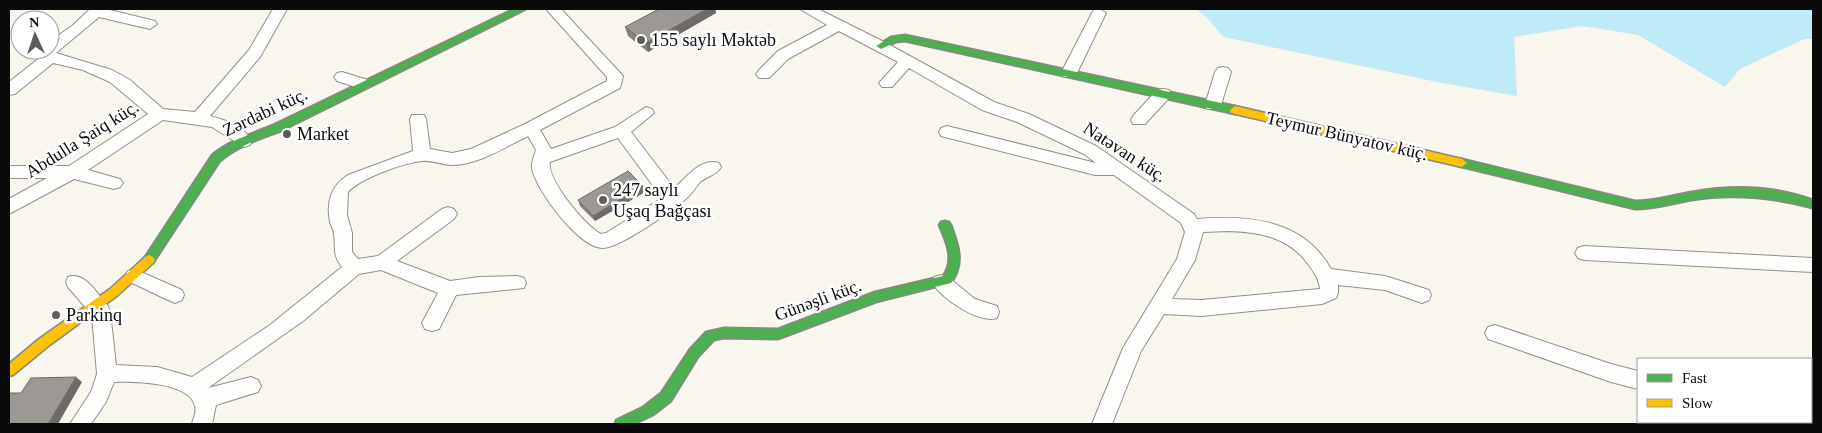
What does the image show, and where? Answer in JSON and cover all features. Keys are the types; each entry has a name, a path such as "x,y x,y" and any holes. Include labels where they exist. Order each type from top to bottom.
{"street":[{"path":"199,118 226,89 261,44 280,9"},
{"name":"Zərdabi küç.","path":"9,371 27,354 134,276 160,245 216,158 230,146 268,132 362,84 521,9"},
{"path":"354,267 346,260 340,248 343,234 340,224 340,190 344,184 390,163 422,155 464,158 531,128 609,88 616,80 577,32 553,9"},
{"name":"Natəvan küç.","path":"806,9 881,46 988,106 1023,118 1090,150 1182,212 1192,226"},
{"path":"60,41 97,11 150,24"},
{"path":"1069,73 1099,13"},
{"path":"764,74 784,55 839,25"},
{"name":"Teymur Bünyatov küç.","path":"881,46 894,39 905,38 1375,142 1624,204 1651,207 1692,196 1732,194 1781,195 1797,197 1813,204"},
{"path":"9,90 46,60"},
{"name":"Abdulla Şaiq küç.","path":"9,207 72,172 160,114 144,105 125,85 112,77 59,60"},
{"path":"887,83 907,61"},
{"path":"1213,105 1223,72"},
{"path":"342,77 362,84"},
{"path":"1139,120 1164,94"},
{"path":"160,114 199,118 231,129 244,141"},
{"path":"542,158 621,131 646,114"},
{"path":"418,119 422,155"},
{"path":"531,128 544,150 540,167 550,192 592,238 601,241 610,240 674,199 695,177 713,167"},
{"path":"621,131 661,185 674,199"},
{"path":"947,132 1095,169 1116,169"},
{"path":"9,172 72,172 114,183"},
{"path":"200,393 324,295 354,267 382,263 448,214"},
{"path":"1102,424 1134,348 1189,254 1194,232 1192,226 1237,222 1281,233 1312,255 1326,276 1330,289 1329,293 1322,296 1201,308 1160,306"},
{"path":"945,225 954,249 955,259 949,278 941,282 968,304 990,312"},
{"path":"1584,253 1813,265"},
{"path":"382,263 449,289 479,284 517,283"},
{"path":"134,276 175,295"},
{"path":"1326,276 1384,283 1422,296"},
{"path":"75,282 102,312 107,374 99,396 80,424"},
{"name":"Günəşli küç.","path":"620,424 636,419 670,393 701,344 711,336 784,333 849,306 904,288 941,282"},
{"path":"432,322 441,309 449,289"},
{"path":"1495,333 1611,373 1637,380"},
{"path":"107,374 151,373 200,393 251,386"},
{"path":"200,393 207,407 202,424"}],"water":[{"path":"1195,9 1813,9 1813,39 1804,39 1740,69 1725,87 1638,35 1582,26 1514,37 1517,96 1442,83 1224,37 1207,18"}],"building":[{"path":"659,9 707,9 646,43 625,27"},
{"path":"628,171 643,186 593,216 578,200"},
{"path":"76,377 48,424 9,424 9,393 21,393 31,378"}],"traffic: fast":[{"path":"149,260 216,158 223,152 237,144 277,128 521,9"},
{"path":"881,46 894,39 905,38 1235,110"},
{"path":"1462,163 1635,205 1656,204 1705,194 1737,192 1785,196 1813,204"},
{"path":"621,424 648,411 666,397 694,353 710,336 724,333 778,334 875,297 947,280 952,274 955,260 953,246 945,225"}],"traffic: slow":[{"path":"1235,110 1462,163"},
{"path":"9,371 43,343 114,292 149,260"}],"place":[{"name":"155 saylı Məktəb","path":"641,40"},
{"name":"Market","path":"287,134"},
{"name":"247 saylı Uşaq Bağçası","path":"603,200"},
{"name":"Parkinq","path":"56,315"}]}
